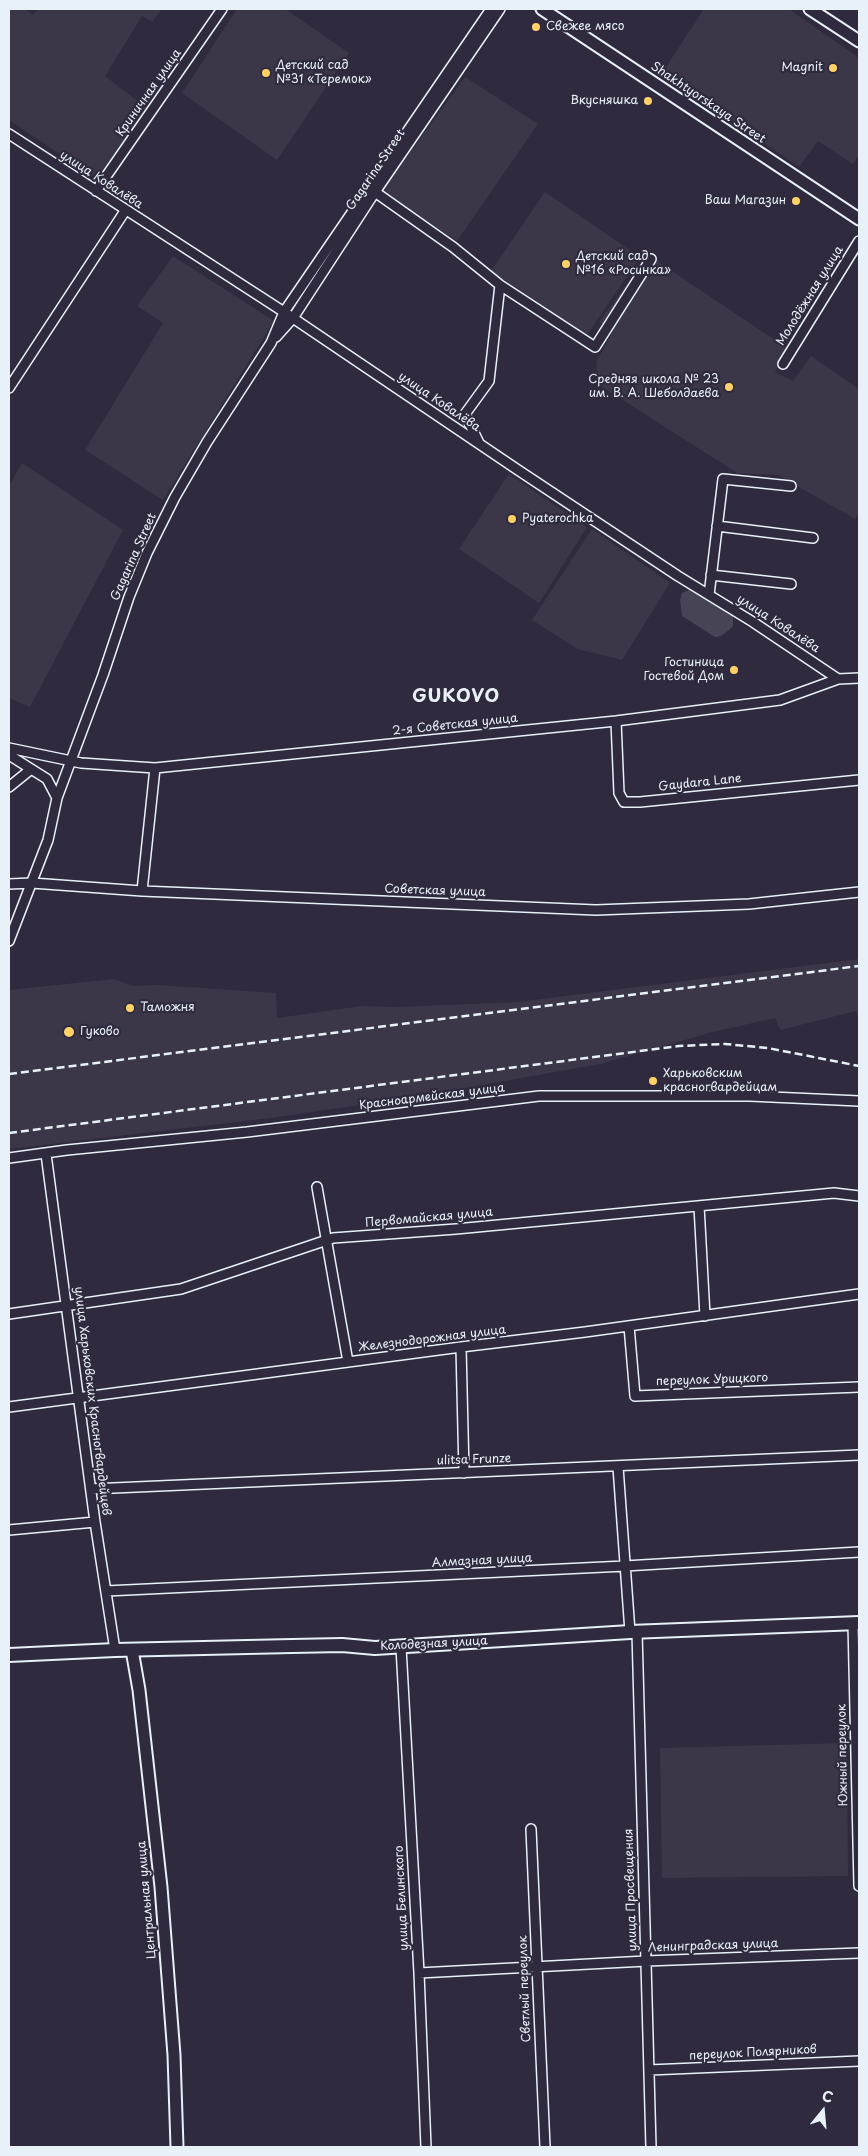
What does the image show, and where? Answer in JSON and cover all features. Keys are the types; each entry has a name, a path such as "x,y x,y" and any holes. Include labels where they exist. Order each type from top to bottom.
{"main road":[{"name":"Колодезная улица","path":"9,1655 116,1650 322,1646 401,1647 634,1632 856,1623"}],"street":[{"name":"Криничная улица","path":"96,191 222,9"},
{"name":"Gagarina Street","path":"271,343 284,312 491,9"},
{"name":"Gagarina Street","path":"9,941 48,840 57,798 129,596 147,553 175,497 202,450 271,343 293,318 500,9"},
{"name":"Shakhtyorskaya Street","path":"542,9 859,220"},
{"path":"810,9 859,41"},
{"name":"улица Ковалёва","path":"9,134 125,211 284,312 480,445 838,679"},
{"path":"376,192 453,247 500,285 595,347 651,259"},
{"path":"9,388 125,211"},
{"name":"Молодёжная улица","path":"782,364 859,241"},
{"path":"480,445 465,414 489,380 500,285"},
{"path":"709,595 723,478 791,486"},
{"path":"717,526 813,538"},
{"path":"711,575 791,584"},
{"path":"838,679 859,678"},
{"name":"2-я Советская улица","path":"9,748 81,763 155,768 616,721 780,700 838,679"},
{"name":"Gaydara Lane","path":"616,721 619,792 624,802 859,780"},
{"path":"9,755 47,779 57,798"},
{"path":"142,891 155,768"},
{"path":"9,786 30,770"},
{"name":"Советская улица","path":"9,884 32,883 142,891 596,910 749,904 859,892"},
{"name":"Красноармейская улица","path":"9,1158 247,1132 539,1096 750,1096 859,1101"},
{"name":"улица Харьковских Красногвардейцев","path":"46,1154 95,1522 116,1650"},
{"path":"317,1187 348,1362"},
{"name":"Первомайская улица","path":"9,1314 181,1289 333,1238 456,1229 834,1193 859,1196"},
{"path":"699,1206 705,1316"},
{"name":"Железнодорожная улица","path":"9,1407 705,1316 859,1294"},
{"name":"переулок Урицкого","path":"629,1326 635,1396 859,1387"},
{"path":"461,1347 464,1474"},
{"name":"ulitsa Frunze","path":"91,1489 464,1474 859,1455"},
{"name":"улица Просвещения","path":"618,1467 625,1566 634,1632 651,2147"},
{"path":"9,1530 95,1522"},
{"name":"Алмазная улица","path":"106,1591 625,1566 859,1552"},
{"name":"Южный переулок","path":"856,1623 859,1886"},
{"name":"улица Белинского","path":"401,1647 419,1973 426,2147"},
{"name":"Центральная улица","path":"132,1650 139,1690 161,1887 174,2055 177,2147"},
{"name":"Светлый переулок","path":"531,1829 545,2147"},
{"name":"Ленинградская улица","path":"419,1973 646,1961 859,1953"},
{"name":"переулок Полярников","path":"649,2070 859,2061"}],"shaded area":[{"path":"9,9 25,9 33,15 38,9 162,9 152,22 142,16 105,76 148,109 96,178 9,120"},
{"name":"Детский сад №31 «Теремок»","path":"237,9 285,9 349,53 277,160 182,93"},
{"path":"704,9 789,9 859,58 859,155 853,164 818,141 799,167 662,73"},
{"path":"465,77 538,124 457,241 382,191"},
{"name":"Детский сад №16 «Росинка»","path":"545,192 640,257 587,335 491,271"},
{"name":"Средняя школа № 23 им. В. А. Шеболдаева","path":"648,255 787,348 775,372 793,381 811,356 859,389 859,513 855,519 778,475 737,473 599,385 596,362 613,332 599,322"},
{"path":"173,256 274,321 163,500 85,450 163,323 137,306"},
{"path":"22,463 123,530 30,707 9,698 9,486"},
{"path":"509,474 587,527 539,603 459,549"},
{"path":"592,529 670,583 622,660 577,649 532,620"},
{"path":"695,590 733,615 733,626 721,636 715,637 682,616 680,600 682,593"},
{"path":"859,959 859,1021 856,1011 780,1030 775,1018 713,1032 600,1064 421,1096 271,1118 9,1149 9,990 114,979 133,986 158,985 276,993 277,1018 362,1006 397,1007 518,1002"},
{"path":"847,1743 848,1876 662,1878 660,1748"}],"railway":[{"path":"9,1074 859,966"},
{"path":"9,1133 679,1046 725,1044 768,1048 859,1066"}],"place":[{"name":"Свежее мясо","path":"536,27"},
{"name":"Magnit","path":"833,68"},
{"name":"Детский сад №31 «Теремок»","path":"266,73"},
{"name":"Вкусняшка","path":"648,101"},
{"name":"Ваш Магазин","path":"796,201"},
{"name":"Детский сад №16 «Росинка»","path":"566,264"},
{"name":"Средняя школа № 23 им. В. А. Шеболдаева","path":"729,387"},
{"name":"Pyaterochka","path":"512,519"},
{"name":"Гостиница Гостевой Дом","path":"734,670"},
{"name":"Таможня","path":"130,1008"},
{"name":"Гуково","path":"69,1032"},
{"name":"Харьковским красногвардейцам","path":"653,1081"}],"district":[{"name":"GUKOVO","path":"456,697"}]}
